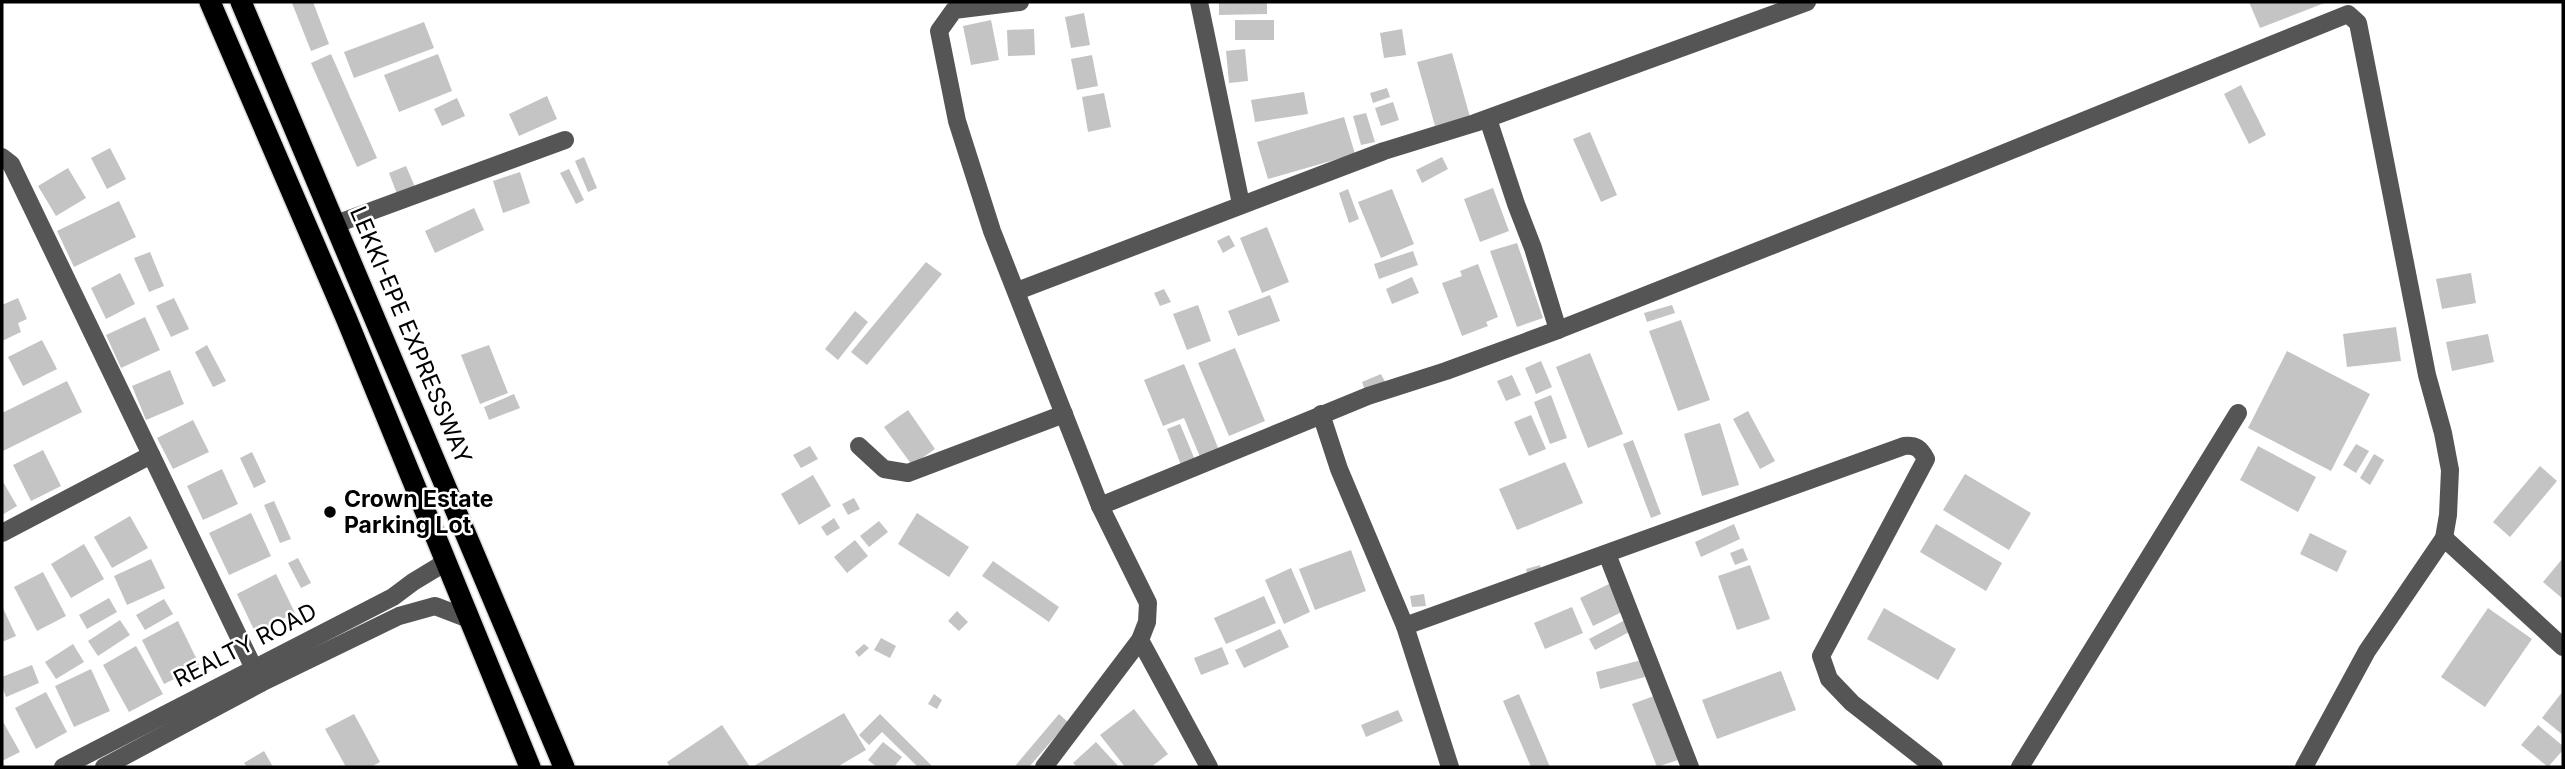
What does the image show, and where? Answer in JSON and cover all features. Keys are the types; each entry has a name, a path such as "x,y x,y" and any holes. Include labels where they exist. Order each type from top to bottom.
{"highway":[{"path":"210,2 347,320 530,767"},
{"name":"LEKKI-EPE EXPRESSWAY","path":"241,2 564,767"}],"street":[{"path":"1020,2 944,10 939,31 957,121 992,230 1100,506 1148,603 1147,622 1140,640 1044,767"},
{"path":"1199,2 1241,204"},
{"path":"1017,291 1384,151 1488,118 1807,2"},
{"path":"1100,506 1321,414 1558,330 1950,175 2349,8 2358,23 2427,375 2443,433 2449,470 2448,515 2444,538 2367,651 2304,767"},
{"path":"1488,118 1558,330"},
{"path":"336,224 565,140"},
{"path":"2,157 10,164 257,676"},
{"path":"2020,767 2238,413"},
{"path":"859,446 884,469 908,473 1065,414"},
{"path":"1321,414 1339,469 1405,626 1450,767"},
{"path":"1405,626 1904,446 1914,446 1920,449 1926,459 1821,656 1829,679 1852,703 1934,767"},
{"path":"2,533 150,455"},
{"path":"2444,538 2563,647"},
{"path":"1607,554 1690,767"},
{"name":"REALTY ROAD","path":"104,767 393,597 446,562"},
{"name":"REALTY ROAD","path":"63,767 257,676 399,616 435,606 469,619"},
{"path":"1140,640 1209,767"}],"building":[{"path":"313,2 329,44 311,51 292,3"},
{"path":"1219,2 1267,2 1267,14 1219,15"},
{"path":"2249,2 2327,2 2260,28"},
{"path":"1084,13 1090,45 1071,48 1065,17"},
{"path":"991,20 999,60 971,65 963,26"},
{"path":"1235,20 1274,20 1274,40 1235,40"},
{"path":"424,22 434,48 354,78 344,52"},
{"path":"1034,29 1035,55 1008,56 1007,30"},
{"path":"1402,29 1406,55 1384,58 1380,33"},
{"path":"1245,49 1248,81 1229,83 1226,51"},
{"path":"1452,53 1470,117 1435,126 1417,62"},
{"path":"331,54 377,158 357,167 311,63"},
{"path":"438,54 452,91 399,112 384,75"},
{"path":"1092,55 1098,86 1077,90 1071,59"},
{"path":"2241,85 2266,135 2249,144 2224,94"},
{"path":"1387,88 1390,97 1373,103 1370,93"},
{"path":"1304,92 1308,114 1255,122 1251,100"},
{"path":"1104,93 1111,127 1088,132 1082,97"},
{"path":"547,96 557,119 519,136 509,114"},
{"path":"457,98 465,116 442,126 434,109"},
{"path":"1393,102 1399,120 1381,126 1375,108"},
{"path":"1366,113 1375,142 1361,145 1353,116"},
{"path":"1344,117 1355,154 1268,179 1257,142"},
{"path":"1590,132 1617,195 1601,202 1573,139"},
{"path":"110,148 126,179 107,189 91,158"},
{"path":"584,157 597,188 588,192 575,161"},
{"path":"1442,157 1448,169 1422,183 1416,170"},
{"path":"406,166 415,187 397,194 389,173"},
{"path":"68,168 86,198 56,216 38,186"},
{"path":"569,169 584,200 576,204 560,173"},
{"path":"520,172 530,203 503,213 493,181"},
{"path":"1493,188 1509,231 1480,242 1464,199"},
{"path":"1348,189 1359,219 1349,223 1339,193"},
{"path":"1392,189 1414,244 1381,258 1358,202"},
{"path":"119,201 136,237 74,267 57,231"},
{"path":"474,208 484,230 435,253 425,231"},
{"path":"1267,227 1289,282 1262,293 1240,238"},
{"path":"1229,235 1235,246 1223,253 1217,241"},
{"path":"1517,243 1543,318 1517,327 1490,251"},
{"path":"1413,251 1418,265 1379,279 1374,264"},
{"path":"150,252 164,286 149,292 134,258"},
{"path":"926,262 942,274 867,365 851,352"},
{"path":"1478,264 1498,317 1486,322 1488,326 1462,336 1442,283 1462,276 1460,271"},
{"path":"120,273 135,304 106,319 91,288"},
{"path":"2471,273 2476,303 2442,309 2436,279"},
{"path":"1412,277 1419,293 1392,304 1386,289"},
{"path":"1164,289 1171,302 1160,306 1154,293"},
{"path":"1270,295 1280,321 1238,336 1228,311"},
{"path":"18,298 27,319 18,323 21,332 2,341 2,305"},
{"path":"174,298 189,329 171,337 156,306"},
{"path":"1198,305 1211,341 1187,350 1173,314"},
{"path":"1672,305 1675,313 1647,322 1644,313"},
{"path":"855,311 868,322 838,360 825,349"},
{"path":"145,317 160,350 121,368 106,335"},
{"path":"1681,320 1710,400 1678,411 1649,331"},
{"path":"2396,327 2401,361 2347,367 2343,334"},
{"path":"2488,334 2494,362 2452,371 2446,342"},
{"path":"42,340 57,369 23,386 8,357"},
{"path":"207,345 226,381 213,387 195,352"},
{"path":"489,345 508,393 480,404 461,355"},
{"path":"1235,348 1265,421 1229,436 1198,363"},
{"path":"2287,351 2370,394 2331,471 2248,428"},
{"path":"1590,353 1623,434 1588,448 1556,367"},
{"path":"1541,361 1552,387 1536,394 1525,368"},
{"path":"1184,364 1219,450 1200,457 1184,418 1163,426 1144,380"},
{"path":"170,370 184,404 146,420 132,386"},
{"path":"1381,374 1386,384 1366,393 1362,382"},
{"path":"1512,375 1521,395 1506,401 1497,381"},
{"path":"67,381 82,412 3,451 2,413"},
{"path":"514,394 520,408 489,420 484,407"},
{"path":"1551,395 1567,438 1550,444 1534,402"},
{"path":"908,410 935,449 912,465 884,427"},
{"path":"1748,411 1775,461 1760,469 1733,419"},
{"path":"1531,415 1546,449 1529,456 1514,422"},
{"path":"193,420 209,452 173,469 157,438"},
{"path":"1720,423 1739,485 1702,496 1684,434"},
{"path":"1180,424 1195,460 1181,465 1167,429"},
{"path":"1633,440 1661,514 1651,518 1623,444"},
{"path":"2356,444 2369,451 2356,473 2343,465"},
{"path":"810,446 818,459 801,468 793,455"},
{"path":"2258,446 2316,477 2298,512 2240,480"},
{"path":"43,450 61,486 31,501 13,465"},
{"path":"252,452 266,482 254,488 240,458"},
{"path":"2374,454 2384,460 2370,485 2360,478"},
{"path":"1565,462 1583,503 1517,530 1499,489"},
{"path":"2540,466 2557,481 2510,537 2493,522"},
{"path":"222,469 238,504 203,520 187,486"},
{"path":"1965,474 2031,513 2009,550 1943,510"},
{"path":"813,475 831,506 799,525 781,494"},
{"path":"2,480 17,506 2,515"},
{"path":"854,498 860,509 848,515 842,504"},
{"path":"274,501 291,539 280,543 264,505"},
{"path":"251,513 271,556 229,575 209,533"},
{"path":"917,513 969,547 949,577 898,544"},
{"path":"130,516 148,548 112,568 94,537"},
{"path":"834,518 840,528 827,536 821,527"},
{"path":"879,521 888,532 869,547 860,536"},
{"path":"1734,524 1740,539 1701,557 1695,542"},
{"path":"1936,524 2002,563 1986,591 1920,552"},
{"path":"2310,533 2347,551 2337,572 2300,554"},
{"path":"855,540 868,556 847,573 834,557"},
{"path":"84,544 104,579 71,598 51,564"},
{"path":"1743,548 1748,560 1735,565 1730,553"},
{"path":"1351,550 1366,591 1315,610 1299,569"},
{"path":"298,558 311,583 301,588 288,563"},
{"path":"2563,558 2563,599 2543,582"},
{"path":"151,559 165,588 127,605 114,576"},
{"path":"993,561 1059,607 1049,622 982,576"},
{"path":"1540,565 1542,573 1528,577 1526,569"},
{"path":"1750,565 1770,619 1737,630 1718,576"},
{"path":"1291,568 1310,612 1284,624 1265,580"},
{"path":"43,572 66,616 37,631 14,587"},
{"path":"276,574 295,613 255,632 237,594"},
{"path":"1609,584 1622,612 1593,626 1580,598"},
{"path":"1424,594 1426,606 1412,607 1410,596"},
{"path":"1264,596 1276,623 1226,644 1214,618"},
{"path":"109,598 117,612 87,629 79,615"},
{"path":"164,599 173,614 145,630 136,615"},
{"path":"2,606 16,636 2,642"},
{"path":"1572,607 1583,633 1545,649 1534,623"},
{"path":"1884,608 1956,649 1938,680 1867,639"},
{"path":"2488,608 2532,639 2485,707 2441,677"},
{"path":"957,611 968,622 959,631 948,621"},
{"path":"1627,619 1633,630 1595,650 1589,639"},
{"path":"120,620 130,635 98,656 88,641"},
{"path":"178,621 200,666 164,684 142,640"},
{"path":"1280,629 1289,647 1244,668 1235,650"},
{"path":"881,638 896,646 890,658 874,650"},
{"path":"73,644 84,662 56,679 45,662"},
{"path":"864,644 869,648 859,657 855,652"},
{"path":"136,646 163,694 129,712 103,665"},
{"path":"1222,647 1229,664 1201,675 1194,658"},
{"path":"1641,660 1645,677 1600,689 1596,672"},
{"path":"32,665 39,683 6,697 2,677"},
{"path":"91,669 110,711 74,727 55,686"},
{"path":"1781,671 1796,710 1717,739 1702,700"},
{"path":"2563,691 2563,735 2542,718"},
{"path":"46,692 67,732 36,749 15,708"},
{"path":"934,694 942,700 937,709 928,704"},
{"path":"1519,694 1550,767 1531,767 1503,701"},
{"path":"1654,696 1678,760 1657,767 1632,704"},
{"path":"1134,709 1168,754 1151,767 1125,767 1100,735"},
{"path":"1398,710 1403,721 1366,737 1361,725"},
{"path":"844,713 866,750 837,767 752,767"},
{"path":"354,714 380,762 371,767 346,767 325,729"},
{"path":"880,714 933,767 918,767 882,732 869,745 859,735"},
{"path":"1059,714 1068,722 1029,767 1015,766"},
{"path":"2,720 20,752 2,761"},
{"path":"722,725 750,767 670,767 667,762"},
{"path":"2538,725 2563,746 2563,750 2548,767 2521,745"},
{"path":"883,742 902,757 894,767 877,767 868,760"},
{"path":"1096,742 1119,767 1077,767 1073,763"},
{"path":"264,751 273,767 247,767 244,763"}],"place":[{"name":"Crown Estate Parking Lot","path":"330,512"}]}
